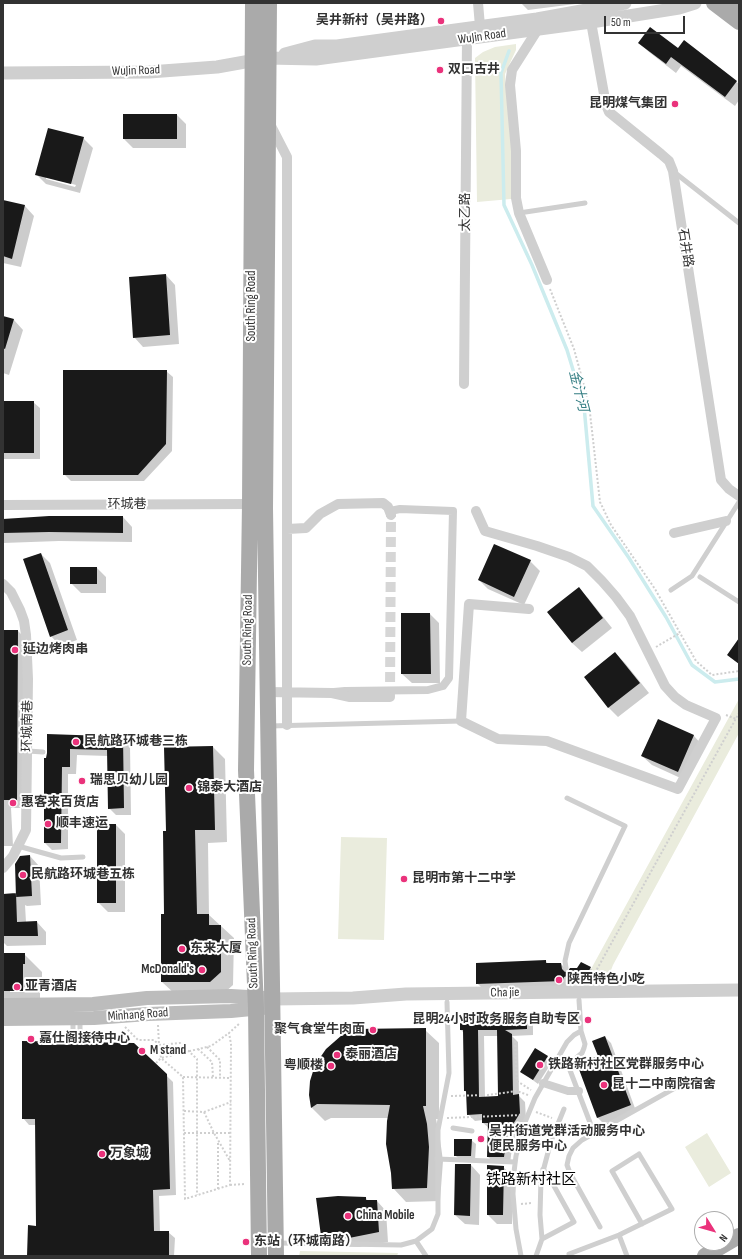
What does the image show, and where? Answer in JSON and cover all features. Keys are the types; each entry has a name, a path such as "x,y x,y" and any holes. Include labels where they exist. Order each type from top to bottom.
{"main road":[{"name":"South Ring Road","path":"253,3 267,118 265,508 276,1249"},
{"name":"South Ring Road","path":"259,1256 255,1003 246,770 250,504 260,59 269,3"},
{"path":"714,3 739,22"},
{"path":"734,3 739,7"},
{"name":"Minhang Road","path":"3,1005 93,1004 147,998 231,996 255,1003"},
{"name":"Minhang Road","path":"3,1019 77,1018 255,1003 272,1003"},
{"path":"705,1256 739,1236"}],"street":[{"path":"478,3 480,26"},
{"name":"WuJin Road","path":"3,74 149,72 217,67 315,46 337,46 537,19 625,3"},
{"name":"WuJin Road","path":"260,59 316,59 591,22 679,8 695,3"},
{"name":"石井路","path":"591,22 606,106 609,112 669,161 673,172 721,480 729,489 739,496"},
{"path":"538,29 533,40 512,70 510,85 516,151 516,198 519,213 547,280"},
{"name":"太乙路","path":"464,384 467,39"},
{"path":"267,118 287,157 287,725"},
{"path":"287,529 306,528 320,514 338,504 383,503 388,507 391,513 400,509 453,511 449,678 444,686 428,690 345,690 332,693"},
{"name":"环城巷","path":"3,505 250,504"},
{"path":"476,511 485,531 544,548 569,557 587,566 612,591 630,616 664,686 686,705 716,718 678,788 547,741 498,739 461,721 469,604 529,609"},
{"path":"674,533 726,521"},
{"name":"环城南巷","path":"3,584 11,592 24,621 28,679 26,830 13,856 3,868"},
{"path":"267,692 332,693 350,697 390,697"},
{"name":"Cha jie","path":"272,1003 406,994 568,986 582,996 739,999"},
{"name":"Cha jie","path":"272,1003 353,1006 406,1002 447,1002 739,990"},
{"path":"543,1083 568,1091 579,1091"}],"lane":[{"path":"673,172 739,223"},
{"path":"519,213 584,203"},
{"path":"671,590 692,576 739,502"},
{"path":"700,577 739,602"},
{"path":"268,726 461,721"},
{"path":"28,751 43,752"},
{"path":"566,798 625,826 569,943 565,960 566,968"},
{"path":"18,846 61,858 83,857"},
{"path":"582,996 581,1031 585,1044 582,1053 568,1065 594,1133"},
{"path":"276,1249 401,1245 416,1241 432,1229 438,1214 438,1130 449,1073 447,1002"},
{"path":"73,1037 77,1018"},
{"path":"77,1018 80,1038"},
{"path":"521,1256 516,1229 514,1199 515,1162 521,1137 529,1112 543,1083 567,1042 581,1031"},
{"path":"600,1227 570,1173 567,1165 569,1156 582,1140 691,1079"},
{"path":"536,1256 542,1239 539,1193 541,1178 551,1141 564,1108"},
{"path":"453,1128 472,1130"},
{"path":"510,1135 521,1137"},
{"path":"569,1254 619,1236 672,1209 639,1154 612,1171 642,1224"},
{"path":"437,1159 515,1162"},
{"path":"542,1239 574,1222 543,1169"},
{"path":"619,1236 627,1256"},
{"path":"416,1241 426,1256"}],"path":[{"path":"547,280 574,349 589,404 600,502 611,525 655,589 696,662 712,674 739,671"},
{"path":"656,647 680,633"},
{"path":"582,996 739,713"},
{"path":"729,716 736,719"},
{"path":"158,1028 161,1058 183,1077 231,1078"},
{"path":"128,1030 138,1040 154,1040 159,1046"},
{"path":"156,1063 161,1058 211,1046 229,1033 231,1044 230,1185 185,1199 183,1077"},
{"path":"515,1041 517,1081 536,1096"},
{"path":"159,1046 180,1043 197,1059 197,1195"},
{"path":"207,1047 220,1060 220,1078"},
{"path":"198,1049 212,1062 213,1077"},
{"path":"444,1096 488,1095 517,1091 536,1096"},
{"path":"184,1111 204,1112 231,1102"},
{"path":"204,1112 231,1162"},
{"path":"440,1118 529,1112 548,1117"},
{"path":"184,1133 231,1133"},
{"path":"218,1140 218,1189"},
{"path":"525,1204 530,1203"}],"shaded area":[{"path":"516,44 516,50 505,74 512,152 511,199 477,202 475,58 483,52 495,47"},
{"path":"739,699 739,733 613,965 608,978 589,978 591,969"},
{"path":"341,837 387,838 384,940 338,939"},
{"path":"707,1133 731,1173 709,1187 685,1147"},
{"path":"300,1251 398,1253 397,1256 299,1256"}],"building":[{"path":"650,27 678,48 684,40 737,81 725,97 671,57 666,64 638,43"},
{"path":"123,114 177,114 177,139 123,139"},
{"path":"48,128 84,137 71,184 35,175"},
{"path":"3,200 25,205 12,259 3,256"},
{"path":"166,274 170,335 133,338 129,277"},
{"path":"3,316 14,319 5,349 3,348"},
{"path":"63,370 167,370 166,444 138,475 63,475"},
{"path":"3,401 34,401 34,453 3,453"},
{"path":"49,516 123,516 123,533 3,533 3,519"},
{"path":"494,544 531,560 514,597 478,580"},
{"path":"41,553 68,630 50,637 23,559"},
{"path":"70,567 97,567 97,584 70,584"},
{"path":"579,587 603,618 572,643 547,612"},
{"path":"401,613 430,613 431,674 401,674"},
{"path":"3,630 18,630 17,800 3,800"},
{"path":"739,638 739,664 727,655"},
{"path":"615,652 640,683 608,708 584,677"},
{"path":"658,719 694,735 678,772 641,756"},
{"path":"47,734 105,736 105,738 123,737 124,808 108,809 107,750 70,749 70,767 62,767 61,843 44,843 44,758 46,758 47,753"},
{"name":"锦泰大酒店","path":"213,746 215,830 195,830 197,914 209,914 209,925 221,925 221,972 210,982 161,982 161,914 164,914 163,831 166,831 164,747"},
{"path":"97,824 116,824 116,903 97,903"},
{"name":"民航路环城巷五栋","path":"30,855 32,896 16,897 15,864 20,856"},
{"path":"16,893 17,922 37,921 38,936 3,936 3,894"},
{"path":"3,953 25,953 25,964 23,964 23,991 3,991"},
{"path":"546,960 546,963 561,963 562,969 565,972 570,968 577,968 581,962 591,967 584,980 571,980 570,977 567,976 564,977 563,981 476,984 476,963"},
{"path":"527,1017 527,1029 505,1030 512,1034 513,1095 519,1094 520,1113 507,1134 504,1157 487,1157 488,1123 482,1123 482,1114 467,1115 466,1091 464,1091 463,1030 460,1030 460,1018","holes":["478,1030 497,1030 498,1096 479,1097"]},
{"path":"426,1028 426,1106 423,1106 427,1124 429,1147 427,1188 392,1189 386,1144 387,1121 390,1105 317,1104 311,1108 309,1095 310,1081 315,1065 326,1049 342,1035 355,1029"},
{"name":"昆十二中南院宿舍","path":"605,1036 631,1105 597,1118 577,1064 598,1056 592,1041"},
{"name":"万象城","path":"22,1041 134,1043 167,1074 170,1189 153,1190 154,1231 169,1231 169,1256 27,1256 28,1225 36,1226 35,1119 22,1119"},
{"path":"535,1048 548,1056 533,1080 520,1072"},
{"path":"454,1139 472,1139 471,1156 454,1156"},
{"path":"455,1164 471,1164 470,1216 454,1215"},
{"path":"487,1165 504,1166 503,1215 487,1215"},
{"name":"China Mobile","path":"338,1196 366,1197 366,1200 377,1200 379,1232 349,1238 321,1236 316,1198"}],"waterway":[{"name":"金汁河","path":"509,51 501,73 504,205 532,265 567,350 584,406 593,506 629,558 666,617 692,665 715,682 739,679"}],"tunnel":[{"path":"390,697 391,515"}],"place":[{"name":"吴井新村（吴井路）","path":"441,21"},
{"name":"双口古井","path":"440,70"},
{"name":"昆明煤气集团","path":"675,104"},
{"name":"延边烤肉串","path":"15,650"},
{"name":"民航路环城巷三栋","path":"76,742"},
{"name":"瑞思贝幼儿园","path":"82,781"},
{"name":"锦泰大酒店","path":"189,788"},
{"name":"惠客来百货店","path":"13,803"},
{"name":"顺丰速运","path":"48,824"},
{"name":"民航路环城巷五栋","path":"23,875"},
{"name":"昆明市第十二中学","path":"404,879"},
{"name":"东来大厦","path":"182,949"},
{"name":"McDonald's","path":"202,970"},
{"name":"陕西特色小吃","path":"559,980"},
{"name":"亚青酒店","path":"17,987"},
{"name":"昆明24小时政务服务自助专区","path":"588,1020"},
{"name":"聚气食堂牛肉面","path":"373,1030"},
{"name":"嘉仕阁接待中心","path":"31,1039"},
{"name":"M stand","path":"142,1051"},
{"name":"泰丽酒店","path":"337,1055"},
{"name":"铁路新村社区党群服务中心","path":"540,1065"},
{"name":"粤顺楼","path":"331,1066"},
{"name":"昆十二中南院宿舍","path":"604,1085"},
{"name":"吴井街道党群活动服务中心 便民服务中心","path":"481,1139"},
{"name":"万象城","path":"102,1154"},
{"name":"China Mobile","path":"348,1216"},
{"name":"东站（环城南路）","path":"246,1242"}],"district":[{"name":"铁路新村社区","path":"531,1180"}]}
